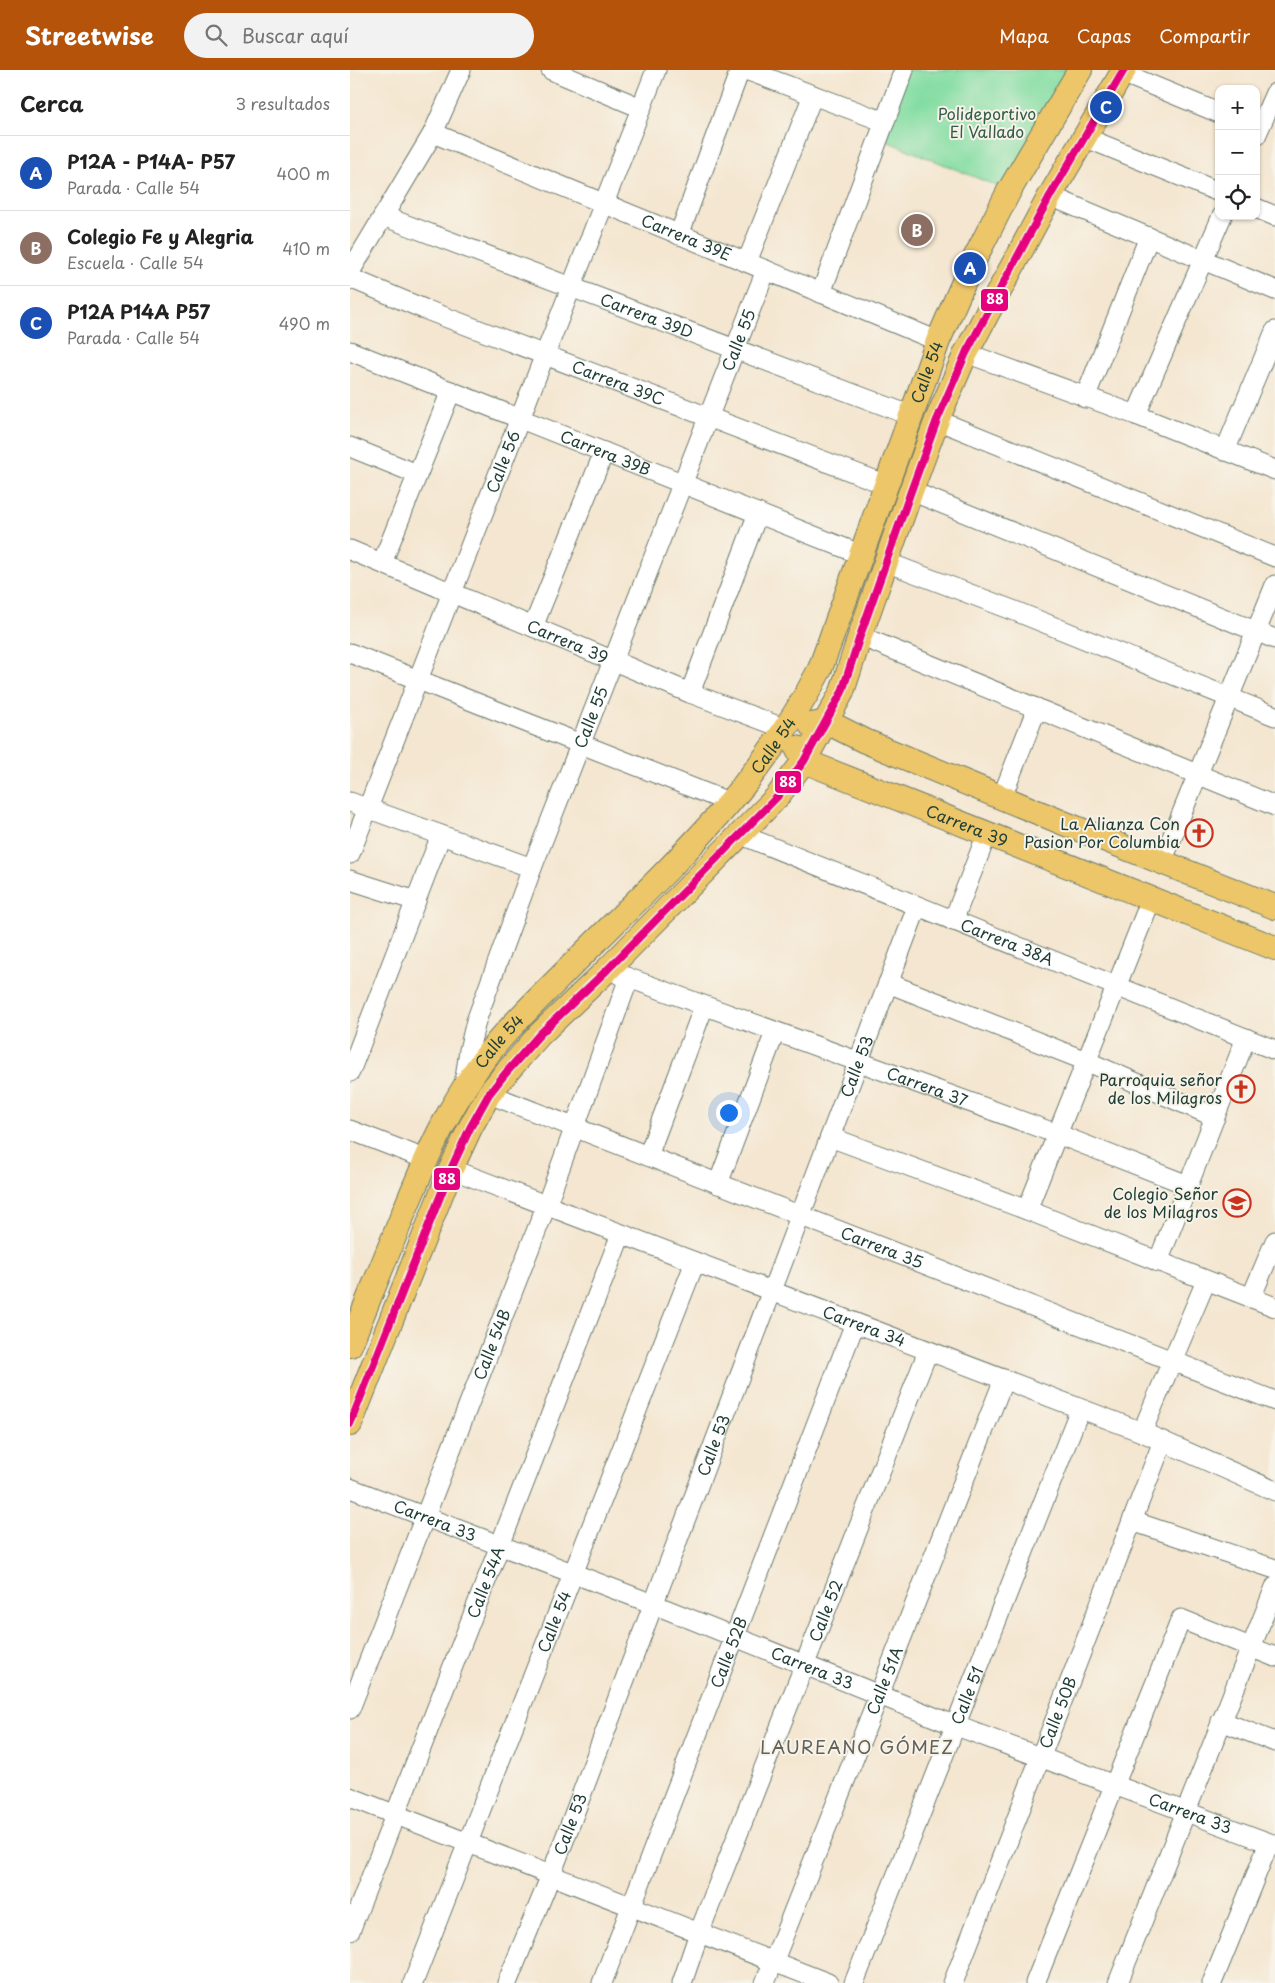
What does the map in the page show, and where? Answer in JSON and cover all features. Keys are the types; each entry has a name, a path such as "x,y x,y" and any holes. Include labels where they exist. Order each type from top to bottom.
{"main road":[{"name":"Calle 54","path":"350,1345 435,1137 464,1086 491,1050 525,1012 684,855 731,803 761,767 786,729 820,670 938,341 970,268 1009,191 1080,70"},
{"name":"Calle 54","path":"350,1424 451,1169 470,1128 489,1094 540,1034 618,974 739,834 777,797 804,761 827,722 842,692 910,491 937,420 966,353 1050,196 1123,72"},
{"path":"842,692 844,719 852,731 865,741"},
{"path":"804,761 786,729 827,722 865,741 1066,824 1275,907"},
{"name":"Carrera 39","path":"804,761 1152,897 1275,948"},
{"path":"777,797 798,778 824,772 840,775"},
{"path":"1051,858 1063,858 1070,854 1074,848 1074,833 1066,824"},
{"path":"1105,880 1099,870 1100,858 1112,847 1124,847"}],"street":[{"path":"350,272 433,133 461,70"},
{"path":"551,70 642,108"},
{"name":"Calle 56","path":"350,854 656,70"},
{"path":"679,234 740,70"},
{"path":"746,70 885,122"},
{"path":"821,293 904,70"},
{"path":"1123,72 1215,111"},
{"path":"1262,132 1275,92"},
{"path":"746,262 813,95"},
{"name":"Carrera 39E","path":"433,133 938,341"},
{"path":"1084,137 1215,190"},
{"path":"1050,196 1275,290"},
{"path":"1260,210 1275,216"},
{"name":"Carrera 39D","path":"383,216 912,416"},
{"path":"1136,415 1220,220"},
{"path":"1085,398 1149,237"},
{"name":"Calle 55","path":"464,1086 469,1050 476,1021 532,868 766,270"},
{"name":"Carrera 39C","path":"350,278 545,355 887,484"},
{"path":"1225,451 1275,331"},
{"name":"Carrera 39B","path":"350,351 862,554"},
{"path":"966,353 1085,398 1136,415 1275,470"},
{"path":"382,563 451,391"},
{"path":"937,420 1275,557"},
{"path":"350,446 417,474"},
{"path":"533,627 604,452"},
{"path":"910,491 1275,639"},
{"path":"690,693 758,513"},
{"name":"Carrera 39","path":"350,550 690,693 786,729"},
{"path":"886,562 1275,716"},
{"path":"1162,862 1275,585"},
{"path":"860,636 1275,806"},
{"path":"350,653 731,803"},
{"path":"1002,797 1037,708"},
{"path":"350,802 532,868"},
{"name":"Carrera 38A","path":"739,834 953,921 1117,984 1275,1050"},
{"path":"953,921 987,834"},
{"path":"350,1072 441,835"},
{"path":"350,880 416,902"},
{"path":"1027,1210 1152,897"},
{"name":"Calle 53","path":"508,1983 654,1604 917,906"},
{"name":"Carrera 37","path":"618,974 1057,1134 1188,1185"},
{"name":"Calle 54B","path":"350,1709 576,1128 618,974"},
{"path":"888,983 1086,1061 1215,1116"},
{"path":"648,1156 704,1006"},
{"path":"718,1184 775,1032"},
{"path":"1158,1262 1246,1038"},
{"name":"Carrera 35","path":"489,1094 1275,1401"},
{"path":"350,1130 426,1159"},
{"path":"830,1136 1027,1210 1275,1307"},
{"name":"Carrera 34","path":"451,1169 1142,1432 1275,1491"},
{"name":"Calle 54A","path":"350,1931 621,1234"},
{"path":"1251,1298 1275,1241"},
{"name":"Calle 54","path":"414,1983 695,1262"},
{"path":"1142,1432 1206,1281"},
{"name":"Calle 52B","path":"602,1983 855,1323"},
{"name":"Calle 52","path":"682,1983 699,1933 928,1351"},
{"name":"Calle 51A","path":"765,1983 1004,1379"},
{"name":"Calle 51","path":"854,1983 1080,1408"},
{"name":"Calle 50B","path":"953,1983 1162,1441"},
{"name":"Carrera 33","path":"350,1488 654,1604 954,1725 1272,1844"},
{"path":"1132,1521 1275,1569"},
{"path":"1118,1983 1275,1587"},
{"path":"1035,1983 1116,1786 1181,1619 1275,1657"},
{"path":"1221,1721 1275,1742"},
{"path":"350,1797 828,1983"},
{"path":"1212,1983 1272,1844"}],"green space":[{"name":"Polideportivo El Vallado","path":"904,70 1080,70 1009,191 879,138"}],"transit line":[{"name":"88","path":"350,1424 451,1169 470,1128 489,1094 540,1034 607,970 777,797 804,761 842,692 911,491 937,420 966,353 1050,196 1124,70"}],"place":[{"name":"P12A P14A P57","path":"1106,107"},
{"name":"Colegio Fe y Alegria","path":"917,230"},
{"name":"P12A - P14A- P57","path":"970,268"},
{"name":"La Alianza Con Pasion Por Columbia","path":"1199,833"},
{"name":"Parroquia señor de los Milagros","path":"1241,1089"},
{"name":"Colegio Señor de los Milagros","path":"1237,1203"}],"district":[{"name":"LAUREANO GÓMEZ","path":"857,1748"}]}
